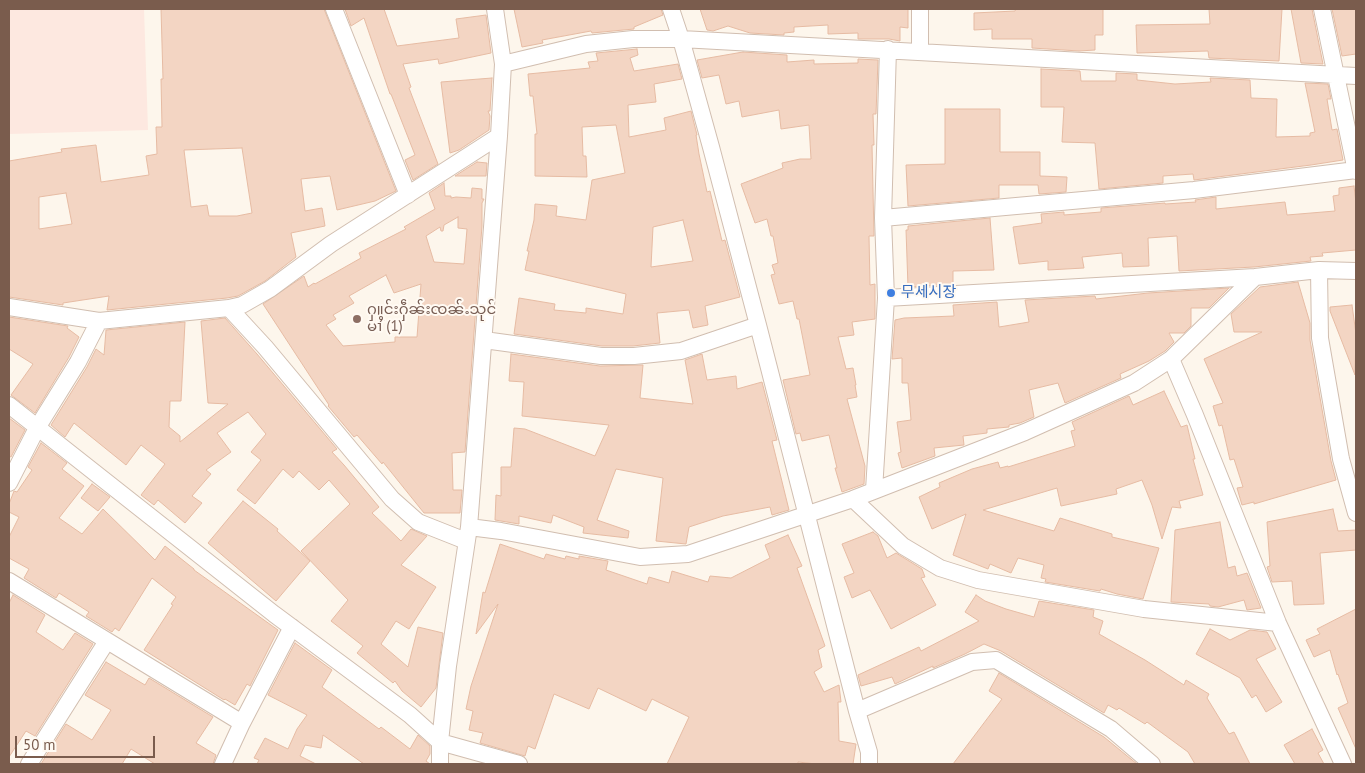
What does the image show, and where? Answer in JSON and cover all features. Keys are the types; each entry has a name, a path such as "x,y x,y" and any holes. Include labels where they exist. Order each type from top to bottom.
{"street":[{"path":"334,9 408,195"},
{"path":"440,764 440,742 448,666 467,534 499,136 503,64 495,9"},
{"path":"671,9 681,39 758,325 869,752 868,764"},
{"path":"920,9 920,51"},
{"path":"883,218 1194,190 1356,170 1322,9"},
{"path":"503,64 586,44 633,39 681,39 1356,76"},
{"path":"874,490 886,298 883,218 888,50"},
{"path":"9,307 99,321 229,308 242,305 270,289 331,244 499,136"},
{"path":"886,298 1255,277 1319,270 1356,271"},
{"path":"1319,270 1320,338 1341,459 1356,514"},
{"path":"229,308 265,347 392,499 418,522 467,534 501,531 640,557 688,554 806,513 853,499 1025,432 1134,384 1171,359 1255,277"},
{"path":"9,482 37,428 78,362 99,321"},
{"path":"484,340 601,356 634,356 681,351 758,325"},
{"path":"1171,359 1196,415 1278,623 1343,764"},
{"path":"9,405 292,627 410,715 440,742 519,764"},
{"path":"853,499 903,546 940,568 978,580 1144,609 1278,623"},
{"path":"9,581 242,723"},
{"path":"223,764 292,627"},
{"path":"29,764 107,642"},
{"path":"857,711 972,662 996,660 1111,729 1152,764"}],"shaded area":[{"path":"9,9 144,9 148,130 9,134"}],"building":[{"path":"161,9 324,9 396,191 375,201 337,210 330,176 301,179 305,211 322,208 325,226 291,233 296,257 265,281 238,296 107,310 109,296 63,303 63,305 9,297 9,161 62,152 61,149 96,145 101,182 149,175 146,156 157,154 156,127 162,127 161,79 163,79","holes":["242,148 252,213 237,216 209,216 207,205 191,207 184,150","66,193 72,224 39,229 39,197"]},
{"path":"345,9 384,9 397,46 459,38 456,19 486,15 491,53 439,64 438,59 403,64 411,87 409,88 438,164 413,180 405,160 415,155 390,94 364,18 351,26"},
{"path":"514,9 661,9 663,15 634,27 634,29 592,33 591,31 542,40 543,43 522,47"},
{"path":"700,9 908,9 908,28 900,27 900,41 858,39 858,33 828,34 828,25 794,27 794,32 784,33 784,35 750,33 728,26 713,31 707,30"},
{"path":"1016,9 1103,9 1103,35 1095,35 1095,50 1079,51 1032,48 1032,39 992,39 992,29 974,30 974,13 1015,11"},
{"path":"1209,9 1282,9 1279,61 1209,58 1208,51 1137,53 1136,25 1210,24"},
{"path":"1291,9 1312,9 1323,64 1301,63"},
{"path":"1332,9 1356,9 1356,54 1342,56"},
{"path":"637,49 638,55 630,58 634,71 678,64 682,79 654,84 656,102 628,105 629,137 666,130 664,118 691,111 707,192 710,191 722,241 725,240 740,297 705,306 708,325 693,328 689,310 657,313 660,343 633,346 602,346 514,334 519,298 555,304 554,310 586,313 586,308 623,314 626,294 525,270 535,204 557,206 556,216 586,220 592,180 625,173 616,125 582,127 583,156 586,156 587,177 535,176 535,134 537,134 533,96 530,96 528,74 590,68 588,62 598,61 596,53","holes":["683,220 693,261 651,267 653,227"]},
{"path":"743,52 787,55 787,62 814,60 814,64 858,63 858,59 878,60 876,114 873,114 874,145 872,145 874,236 869,236 870,285 875,284 875,319 852,322 854,335 838,337 846,369 853,368 857,397 847,399 865,466 864,484 842,492 829,435 802,441 800,433 796,434 783,380 810,375 799,319 797,319 793,301 779,304 771,275 775,274 772,265 778,263 773,236 771,236 767,219 755,223 741,184 783,168 782,163 800,159 811,159 809,125 781,129 779,110 742,117 739,101 726,104 719,75 702,78 697,60"},
{"path":"1041,69 1080,71 1081,81 1116,81 1116,73 1137,74 1137,80 1175,84 1211,82 1210,78 1250,80 1251,98 1277,99 1276,137 1310,136 1310,133 1315,132 1305,83 1328,84 1331,99 1327,99 1332,130 1337,129 1343,160 1194,180 1193,174 1163,176 1163,183 1099,189 1095,143 1062,142 1064,107 1041,107"},
{"path":"492,78 490,111 488,111 490,116 489,130 459,150 450,153 441,82"},
{"path":"945,109 1000,109 1000,152 1040,152 1040,176 1067,177 1066,192 1039,194 1038,185 999,185 999,198 908,206 906,165 945,164"},
{"path":"477,162 487,163 486,176 455,176"},
{"path":"444,183 445,196 451,196 451,198 471,198 472,188 482,189 482,199 484,199 482,203 482,226 465,452 452,453 453,490 462,490 460,513 424,513 383,462 382,464 357,435 354,437 328,406 263,304 304,276 308,287 315,284 361,258 359,253 406,229 404,227 435,209 429,193","holes":["458,217 458,228 467,229 464,264 434,262 426,236 440,227 441,231 443,231 444,225","386,275 394,293 421,284 417,337 395,337 395,342 343,346 326,325 336,319 333,315 354,303 349,296"]},
{"path":"1354,186 1356,250 1322,253 1323,256 1310,257 1311,261 1254,267 1179,271 1177,236 1148,238 1149,266 1123,267 1122,253 1082,257 1084,268 1048,270 1048,261 1019,264 1013,227 1042,223 1041,214 1064,212 1064,215 1101,212 1101,208 1196,202 1195,200 1216,197 1216,209 1285,202 1287,215 1335,211 1333,196 1339,195 1339,188"},
{"path":"990,218 994,270 953,271 953,284 908,287 906,230 908,230 908,226"},
{"path":"1298,282 1310,323 1310,340 1336,480 1254,504 1254,502 1242,505 1237,488 1243,487 1234,459 1230,460 1222,425 1219,426 1213,406 1223,403 1204,359 1262,332 1234,332 1231,314 1260,287"},
{"path":"1229,288 1209,308 1191,308 1191,326 1184,333 1169,333 1174,342 1165,351 1149,361 1120,374 1121,378 1065,403 1058,383 1029,390 1034,417 1009,425 1009,427 987,429 987,433 963,436 964,445 934,448 935,456 902,468 898,453 901,452 897,422 911,420 908,383 902,383 902,358 892,359 895,320 954,316 953,305 997,302 999,327 1029,322 1025,300 1095,296 1096,299 1148,293"},
{"path":"1352,305 1356,334 1355,375 1330,311 1330,307"},
{"path":"9,317 68,326 67,328 79,337 35,413 11,395 33,364 9,349"},
{"path":"225,318 337,449 332,452 379,507 372,513 401,541 411,529 427,536 401,565 436,587 409,629 396,621 381,644 408,667 418,627 443,633 436,688 421,707 402,691 395,681 393,683 357,653 363,646 331,621 348,600 301,551 350,504 329,480 319,490 299,471 293,478 283,469 255,504 237,490 261,460 251,452 266,434 248,412 217,433 231,452 206,470 211,474 192,496 202,503 185,523 158,500 154,505 141,495 165,464 141,445 126,465 74,423 65,437 51,425 96,349 104,355 106,330 185,322 181,401 170,401 169,427 180,436 180,442 228,404 208,403 201,321"},
{"path":"511,354 600,366 643,365 640,398 693,404 685,360 702,354 707,380 736,376 737,389 762,382 777,440 772,441 789,510 772,515 770,507 723,516 689,527 686,544 656,541 663,478 616,469 597,520 629,531 628,538 583,533 584,527 553,515 551,523 519,516 519,524 495,520 496,495 501,496 501,467 511,467 514,428 525,429 595,456 609,425 522,416 524,382 509,381"},
{"path":"1164,391 1181,427 1187,425 1195,459 1193,459 1203,495 1179,501 1181,508 1172,507 1162,539 1142,480 1116,489 1117,494 1061,506 1057,488 983,510 1054,531 1060,518 1112,534 1112,537 1159,548 1143,599 1101,589 1100,591 1045,582 1046,579 1041,578 1044,565 1018,558 1011,573 990,564 988,569 953,555 966,514 932,529 919,497 940,487 939,483 972,469 998,462 1000,468 1008,467 1075,446 1071,431 1075,430 1072,422 1129,396 1133,405"},
{"path":"9,418 25,430 11,457 9,456"},
{"path":"41,443 67,463 62,469 84,486 59,518 82,534 103,509 155,560 165,546 194,570 278,630 250,686 247,684 235,705 144,650 173,605 171,604 176,597 152,578 119,631 115,628 112,632 86,616 89,612 59,593 56,598 24,578 29,569 9,558 9,537 19,517 9,512 9,504 14,491 17,492 32,470 28,467"},
{"path":"92,484 110,497 98,511 81,498"},
{"path":"243,501 278,529 277,531 310,561 276,601 208,543"},
{"path":"1333,509 1338,531 1356,530 1356,550 1320,553 1324,604 1294,605 1292,581 1272,582 1267,567 1270,566 1267,522"},
{"path":"1220,522 1228,568 1235,566 1237,576 1247,573 1261,608 1247,610 1244,600 1218,607 1210,606 1209,604 1171,602 1175,530"},
{"path":"873,532 878,536 887,558 896,553 922,569 925,577 921,578 936,605 891,629 870,590 852,598 844,577 854,573 842,544"},
{"path":"788,535 802,566 797,568 825,646 818,650 822,667 814,672 824,692 839,685 841,702 838,702 839,741 856,744 853,764 798,762 798,764 667,764 689,717 652,699 646,711 598,688 589,709 554,694 535,749 528,746 525,756 480,743 483,733 469,730 473,711 466,709 471,686 498,604 476,634 483,592 485,593 500,544 544,559 546,554 565,559 566,556 579,559 579,556 608,561 606,570 647,584 649,577 669,583 672,571 708,582 710,576 731,578 770,558 765,545"},
{"path":"13,595 45,615 36,632 63,650 75,633 93,644 35,736 26,731 9,757 9,603"},
{"path":"976,595 985,601 1006,609 1034,617 1039,601 1094,610 1093,617 1103,621 1099,634 1184,685 1186,680 1209,694 1207,698 1229,734 1234,732 1250,764 1195,764 1188,752 1147,722 1145,724 1119,708 1117,710 1108,705 1104,713 1001,651 984,644 895,684 892,677 861,686 858,675 919,647 921,651 979,621 965,612"},
{"path":"1356,609 1356,749 1338,708 1348,703 1330,650 1314,657 1306,640 1320,634 1317,629"},
{"path":"1210,629 1230,640 1250,630 1267,632 1276,649 1256,659 1282,702 1266,712 1256,695 1252,698 1240,678 1196,654"},
{"path":"295,643 332,670 322,687 379,729 381,727 410,749 418,735 430,746 430,754 426,761 430,764 364,764 323,735 321,748 305,745 300,756 316,764 257,764 259,760 254,758 265,738 288,749 297,729 307,715 268,695"},
{"path":"106,662 145,685 149,678 213,717 196,743 216,755 213,764 155,764 131,749 122,764 41,764 66,724 92,740 111,710 85,695"},
{"path":"999,673 1104,737 1137,764 953,764 1002,699 989,691"},
{"path":"1312,729 1323,750 1318,753 1324,764 1295,764 1284,745"}],"place":[{"name":"무세시장","path":"891,293"},
{"name":"ႁူင်းႁဵၼ်းၸၼ်ႉသုင် မၢႆ (1)","path":"357,319"}]}
